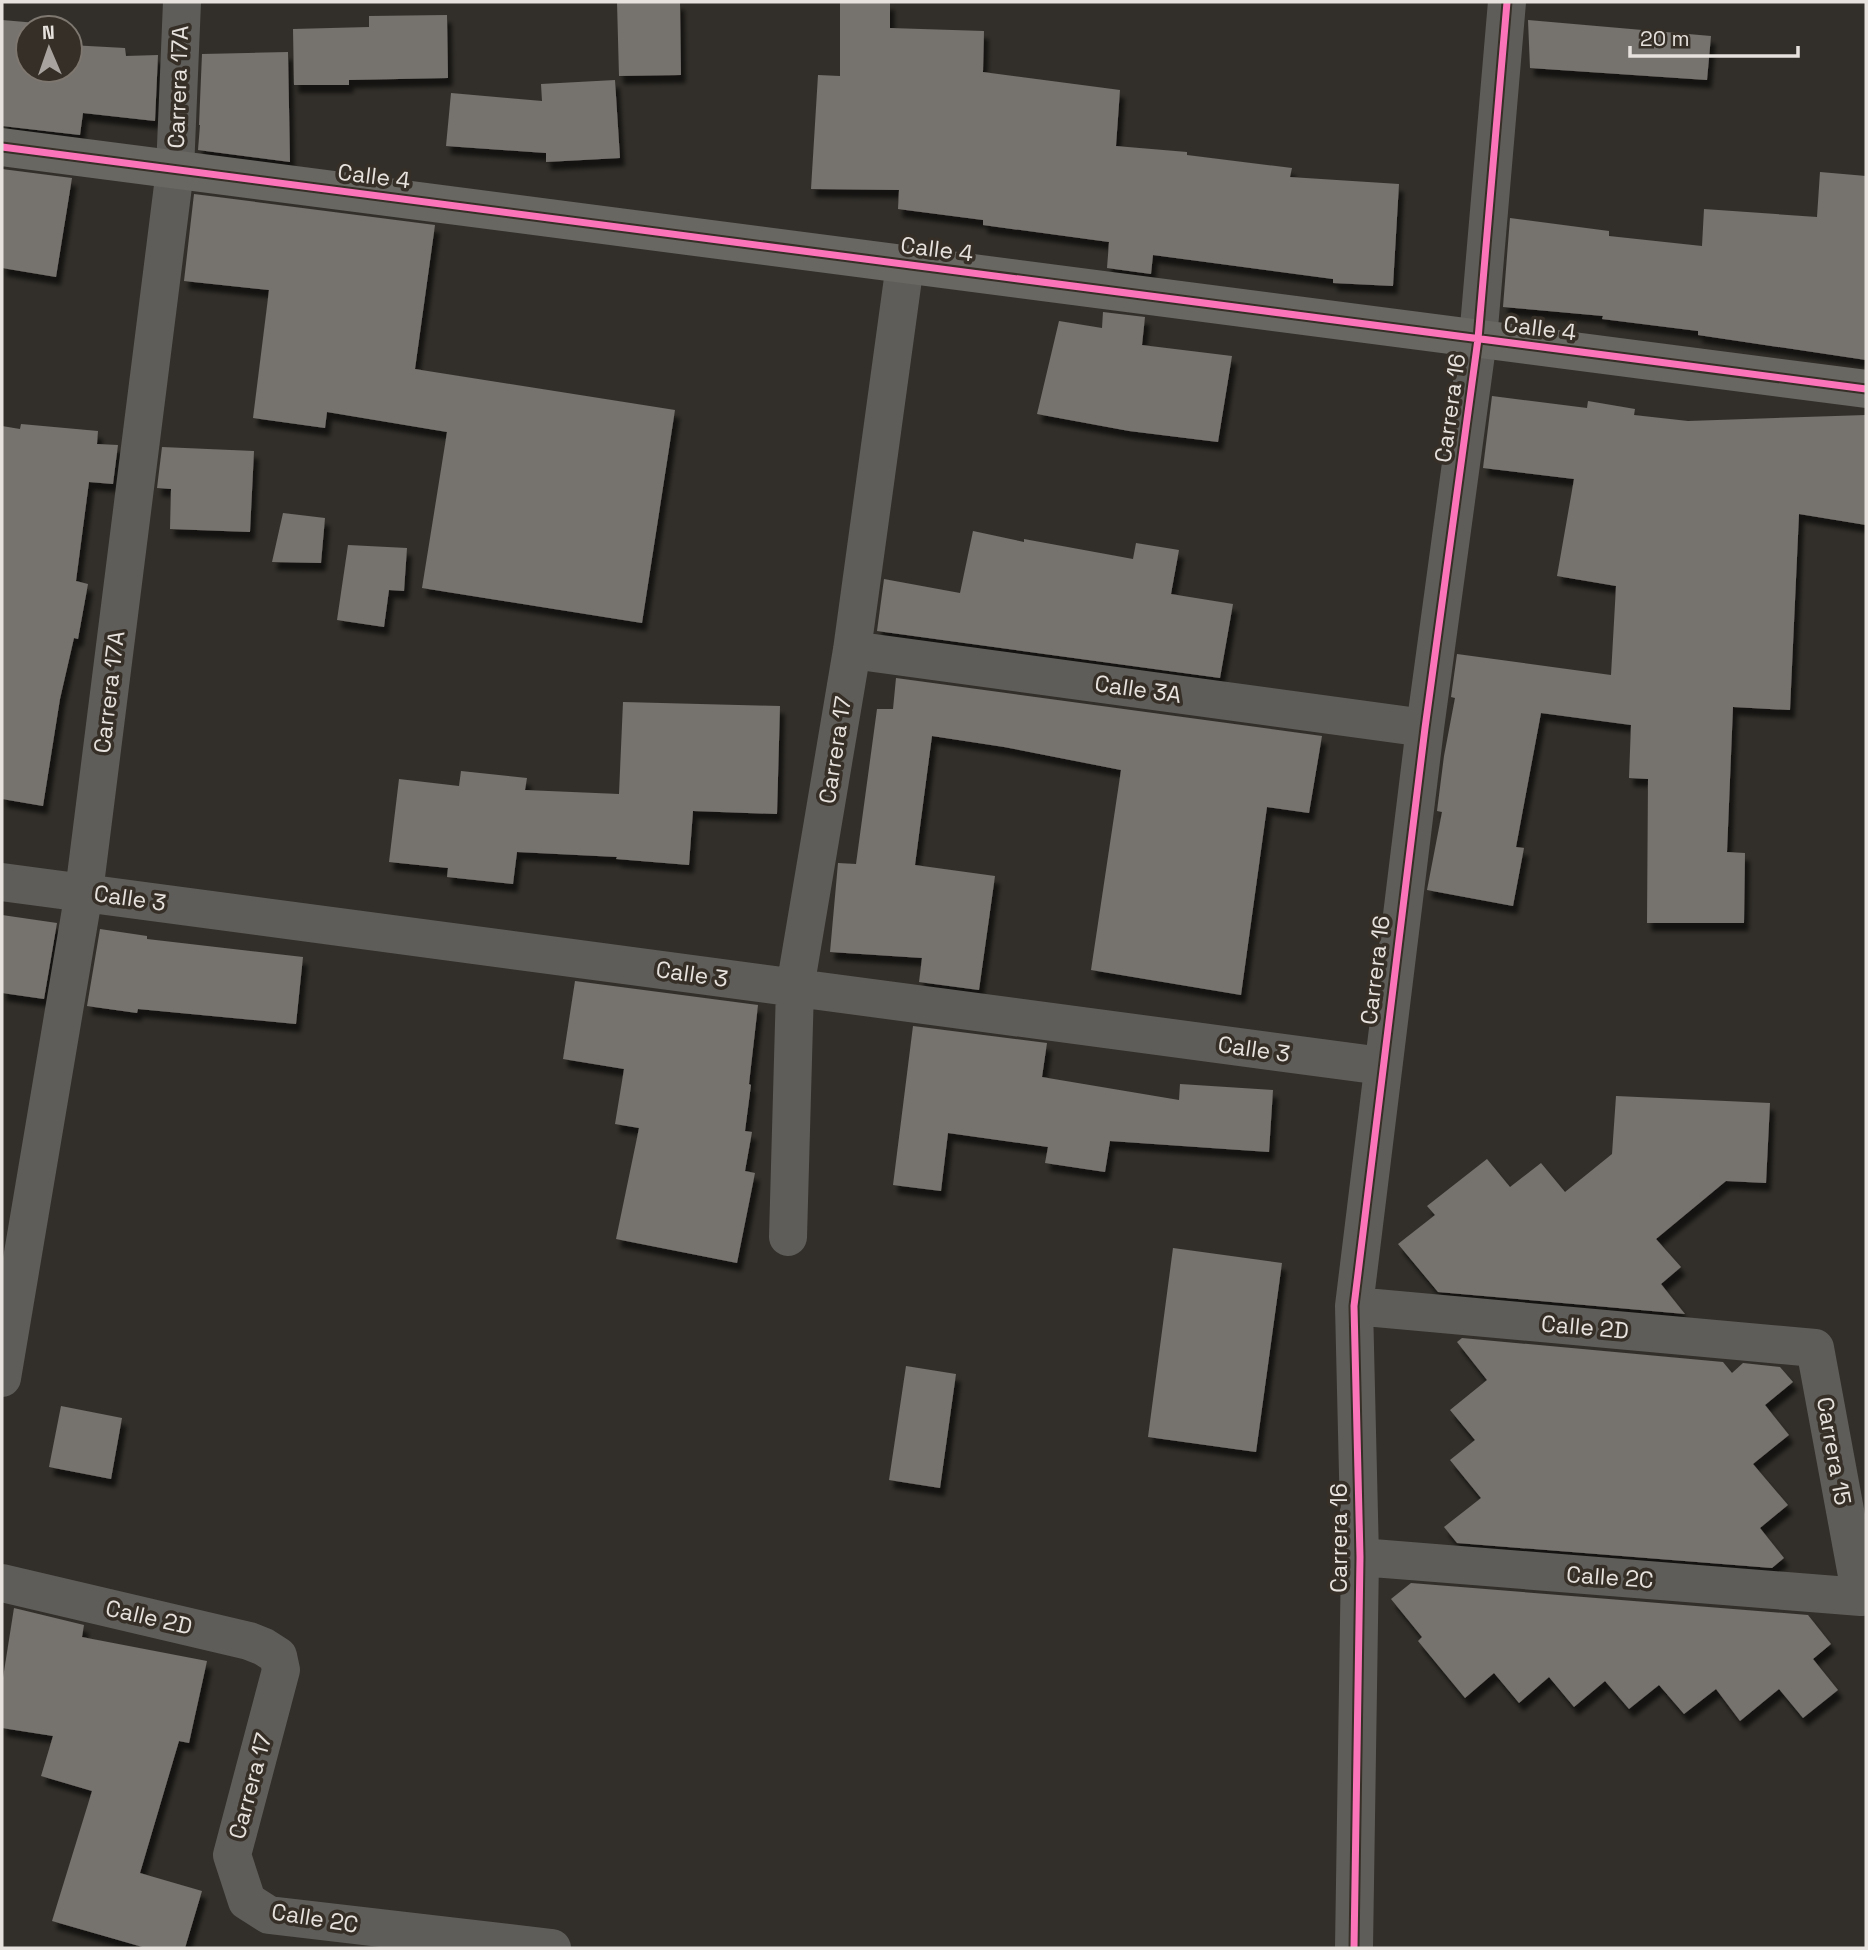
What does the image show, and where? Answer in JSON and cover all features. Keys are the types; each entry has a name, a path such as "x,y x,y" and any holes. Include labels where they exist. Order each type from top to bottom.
{"street":[{"name":"Carrera 17A","path":"2,1378 84,892 175,170 181,2"},
{"name":"Carrera 16","path":"1354,1948 1360,1557 1354,1306 1425,728 1478,339 1507,2"},
{"name":"Calle 4","path":"2,148 1866,389"},
{"name":"Carrera 17","path":"788,1237 796,988 852,650 905,264"},
{"name":"Calle 3A","path":"852,650 1425,728"},
{"name":"Calle 3","path":"2,882 1382,1066"},
{"name":"Calle 2D","path":"1354,1306 1815,1348"},
{"name":"Carrera 15","path":"1815,1348 1861,1597"},
{"name":"Calle 2C","path":"1360,1557 1861,1597"},
{"name":"Calle 2D","path":"2,1583 249,1641 278,1656 281,1670"},
{"name":"Carrera 17","path":"247,1901 232,1855 281,1670"},
{"name":"Calle 2C","path":"247,1901 269,1915 552,1948"}],"building":[{"path":"617,2 680,2 681,75 619,76"},
{"path":"840,2 890,2 890,28 984,31 983,72 1120,90 1116,146 1187,152 1187,155 1292,168 1290,177 1399,184 1393,286 1333,283 1333,279 1153,255 1151,274 1107,268 1109,242 983,225 983,220 898,209 899,190 811,189 818,75 840,76"},
{"path":"447,15 448,78 349,80 349,85 294,85 293,29 369,27 369,16"},
{"path":"2,20 14,21 14,84 84,84 84,46 125,48 126,56 158,55 155,121 83,113 80,135 2,126"},
{"path":"1528,20 1711,36 1707,80 1530,68"},
{"path":"288,52 290,162 198,150 202,54"},
{"path":"615,80 620,158 546,162 546,153 446,146 451,93 542,101 541,84"},
{"path":"2,169 72,178 56,277 2,268"},
{"path":"1820,172 1866,176 1866,360 1698,335 1698,331 1602,319 1603,316 1503,307 1510,218 1609,231 1609,236 1702,246 1704,209 1817,217"},
{"path":"194,194 435,225 415,369 675,410 642,623 422,588 447,432 327,412 325,428 253,418 269,290 184,281"},
{"path":"1103,312 1145,317 1142,345 1232,356 1218,442 1129,431 1037,414 1059,321 1102,328"},
{"path":"1492,396 1587,408 1588,401 1635,409 1634,415 1688,421 1866,415 1866,525 1799,514 1790,710 1733,707 1727,852 1745,853 1744,923 1647,923 1648,779 1629,778 1631,725 1541,713 1516,847 1524,848 1513,906 1427,890 1442,812 1437,811 1455,698 1451,697 1457,654 1611,675 1616,586 1557,576 1574,479 1483,468"},
{"path":"21,424 98,431 97,444 118,445 113,484 89,482 76,581 88,584 78,639 74,638 60,699 43,806 2,799 2,426 20,429"},
{"path":"162,447 254,451 250,532 170,529 171,489 157,488"},
{"path":"283,513 325,518 321,563 272,562"},
{"path":"973,531 1133,559 1136,543 1179,550 1171,594 1233,604 1220,678 877,631 884,579 960,593"},
{"path":"348,545 407,548 404,591 389,590 384,627 337,620"},
{"path":"896,678 1322,736 1309,813 1267,807 1241,995 1091,970 1121,770 932,736 915,865 995,876 979,990 919,982 922,958 830,952 838,863 856,864 877,709 893,709"},
{"path":"623,702 780,706 777,814 693,811 689,865 616,859 617,857 517,852 513,884 447,877 448,868 389,862 399,779 459,786 461,771 527,778 525,790 619,794"},
{"path":"2,915 57,923 44,999 2,993"},
{"path":"100,929 147,936 147,939 303,957 296,1024 138,1009 137,1013 87,1006"},
{"path":"575,981 758,1005 745,1131 752,1132 745,1171 755,1173 737,1263 616,1239 639,1128 615,1124 624,1069 563,1059"},
{"path":"913,1026 1047,1043 1042,1077 1179,1100 1180,1084 1273,1090 1269,1152 1110,1141 1105,1172 1045,1163 1048,1147 948,1133 941,1191 893,1185"},
{"path":"1616,1096 1770,1103 1766,1183 1726,1181 1656,1239 1681,1267 1661,1284 1685,1314 1438,1292 1398,1244 1435,1215 1427,1206 1487,1159 1510,1187 1541,1163 1565,1192 1612,1154"},
{"path":"1173,1248 1282,1263 1256,1452 1148,1437"},
{"path":"1462,1338 1723,1362 1732,1373 1743,1363 1780,1367 1793,1382 1765,1405 1789,1435 1753,1464 1788,1505 1760,1528 1784,1558 1772,1568 1457,1543 1444,1527 1481,1498 1450,1460 1475,1440 1450,1410 1487,1380 1457,1342"},
{"path":"906,1366 956,1374 940,1488 889,1480"},
{"path":"61,1406 122,1418 111,1479 49,1467"},
{"path":"1411,1583 1808,1615 1831,1644 1813,1659 1838,1690 1803,1718 1779,1689 1740,1721 1716,1689 1684,1714 1659,1685 1629,1709 1605,1681 1574,1707 1549,1677 1519,1703 1494,1673 1465,1698 1418,1641 1422,1637 1391,1599"},
{"path":"14,1608 84,1625 82,1637 207,1661 189,1743 179,1741 140,1873 202,1891 185,1948 146,1948 52,1921 92,1791 41,1776 53,1736 2,1728 2,1684"}],"cycle path":[{"path":"1354,1948 1360,1557 1354,1306 1425,728 1478,339 1507,2"},
{"path":"2,147 1866,389"}]}
